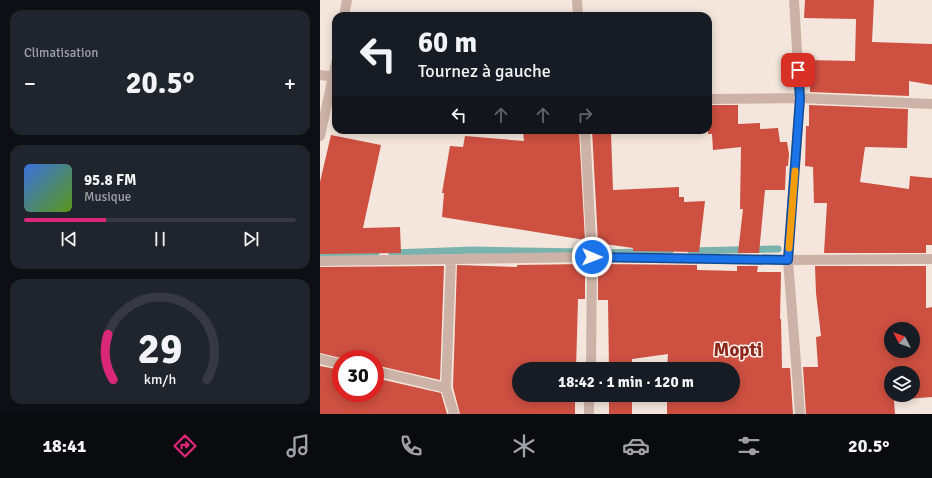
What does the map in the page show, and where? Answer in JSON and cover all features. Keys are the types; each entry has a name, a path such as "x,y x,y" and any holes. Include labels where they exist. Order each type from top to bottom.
{"street":[{"path":"345,12 347,0"},
{"path":"577,0 578,12"},
{"path":"794,0 800,98 788,260 800,414"},
{"path":"320,75 332,76"},
{"path":"320,136 332,88"},
{"path":"712,99 800,98 932,104"},
{"path":"585,134 592,257 591,362"},
{"path":"320,261 592,257 788,260 932,259"},
{"path":"451,259 446,388 454,414"},
{"path":"320,359 332,362"},
{"path":"384,373 446,388"},
{"path":"589,414 590,402"}],"building":[{"path":"805,0 874,0 872,42 932,44 932,85 909,81 909,96 810,92 810,80 807,80 807,60 855,61 856,19 804,18"},
{"path":"712,105 738,105 738,124 760,123 760,129 778,128 780,142 787,142 789,154 788,166 786,166 785,190 765,190 759,253 738,253 743,209 740,209 741,147 713,150"},
{"path":"809,105 908,109 907,148 865,147 860,182 909,189 910,176 932,178 932,245 926,245 926,253 824,253 827,203 814,203 813,167 805,166 806,126 809,126"},
{"path":"523,134 579,134 585,240 442,217 444,193 442,193 450,146 463,147 465,136 524,141"},
{"path":"592,134 611,134 613,190 679,187 679,197 684,197 684,202 705,201 699,252 633,251 633,248 598,243"},
{"path":"331,135 381,145 363,228 400,227 401,253 320,254 320,182"},
{"path":"585,264 585,299 578,299 576,362 512,362 512,402 575,402 575,414 460,414 453,387 457,265 517,267 517,265"},
{"path":"598,264 697,265 697,270 737,271 737,266 758,266 757,272 781,272 780,319 782,368 790,368 793,414 667,414 667,402 740,402 740,362 667,362 668,354 632,359 632,362 609,362 608,300 598,300"},
{"path":"444,266 440,380 384,367 384,350 332,350 332,356 320,353 320,267"},
{"path":"815,266 926,266 926,308 932,307 932,397 920,398 920,366 884,366 884,402 894,402 895,414 806,414 803,367 818,367 816,337 821,336 816,293"},
{"path":"320,366 332,368 332,402 384,402 384,380 441,393 447,414 320,414"},
{"path":"609,402 632,402 632,414 609,414"}],"waterway":[{"path":"691,251 778,249"},
{"path":"392,253 473,250 584,252"},
{"path":"605,253 670,251"},
{"path":"320,255 376,253"}],"slow traffic":[{"path":"789,248 795,171"}],"district":[{"name":"Mopti","path":"738,350"}],"route":[{"path":"592,257 788,260 800,98 798,70"}]}
